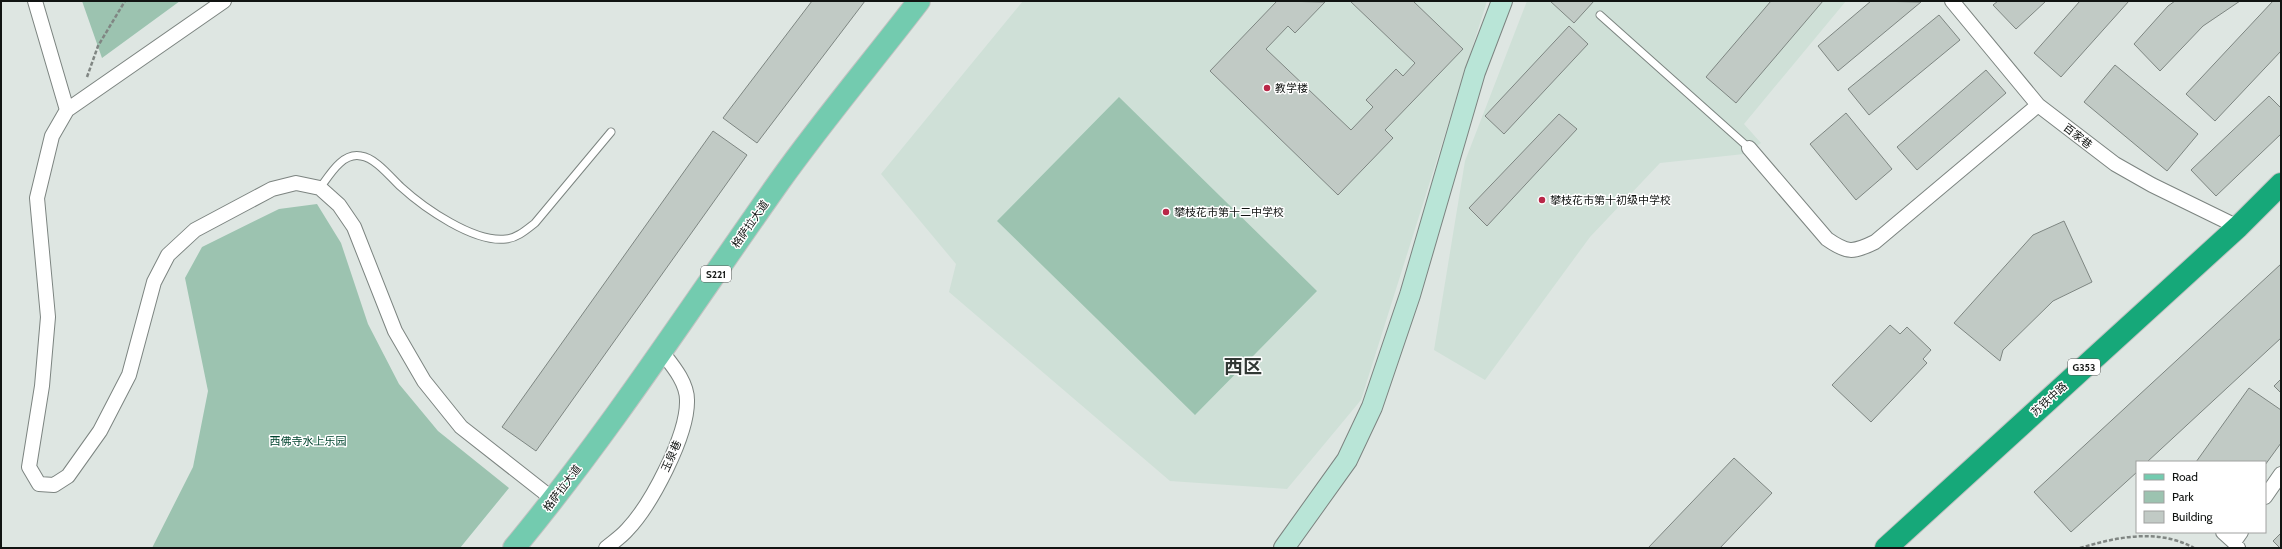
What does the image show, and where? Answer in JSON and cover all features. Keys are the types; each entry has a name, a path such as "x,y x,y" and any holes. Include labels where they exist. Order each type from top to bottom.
{"highway":[{"name":"苏铁中路","path":"1886,548 2238,227 2281,184"}],"main road":[{"name":"格萨拉大道","path":"514,548 554,500 662,352 780,181 919,1"}],"street":[{"path":"35,1 67,110"},
{"path":"224,1 67,110 52,136 36,198 48,317 42,386 28,468 39,484 54,485 68,476 100,431 129,375 154,282 168,256 195,230 272,188 296,183 320,188 339,205 354,227 395,331 424,381 461,427 554,500"},
{"path":"1284,548 1347,460 1372,407 1410,295 1475,72 1502,1"},
{"name":"百家巷","path":"1952,1 2038,105 2114,164 2152,185 2238,227"},
{"path":"1749,148 1827,239 1842,249 1858,251 1875,242 2038,105"},
{"name":"玉泉巷","path":"606,548 627,530 657,489 685,425 687,398 678,373 662,352"},
{"path":"2266,496 2281,474"},
{"path":"2226,533 2238,541"}],"lane":[{"path":"1600,15 1749,148"},
{"path":"320,188 336,166 348,158 361,156 375,163 407,193 437,214 472,233 490,239 506,239 521,234 535,223 611,132"}],"path":[{"path":"79,102 98,46 125,1"},
{"path":"2080,548 2125,537 2152,535 2181,541 2194,548"}],"shaded area":[{"name":"攀枝花市第十二中学校","path":"1023,1 1487,1 1361,400 1287,489 1170,481 949,292 956,264 881,174"},
{"name":"攀枝花市第十初级中学校","path":"1527,1 1846,1 1744,124 1761,143 1744,154 1660,163 1590,237 1485,380 1434,350 1465,161"}],"green space":[{"path":"82,1 180,1 102,58"},
{"path":"1119,97 1317,291 1195,415 997,221"},
{"name":"西佛寺水上乐园","path":"317,204 341,243 368,324 399,384 438,431 509,488 460,548 152,548 193,467 208,391 185,278 202,247 279,209"}],"building":[{"path":"812,1 865,1 757,143 723,118"},
{"name":"教学楼","path":"1277,1 1325,2 1295,33 1288,26 1266,49 1351,130 1373,107 1366,100 1396,69 1403,76 1415,63 1350,1 1413,1 1463,49 1385,130 1393,138 1338,195 1210,71"},
{"path":"1550,1 1594,1 1574,23"},
{"path":"1771,1 1823,1 1736,103 1706,77"},
{"path":"1871,1 1921,2 1838,71 1818,46"},
{"path":"1998,1 2046,1 2016,29 1993,5"},
{"path":"2080,1 2129,1 2061,77 2034,53"},
{"path":"2175,1 2240,1 2203,26 2160,71 2134,44 2168,6"},
{"path":"2273,1 2281,1 2281,51 2215,121 2186,94"},
{"path":"1939,15 1960,40 1869,115 1848,89"},
{"path":"1569,26 1588,44 1504,134 1485,116"},
{"path":"2115,65 2198,134 2167,171 2084,102"},
{"path":"1986,70 2006,93 1917,170 1897,147"},
{"path":"2269,96 2281,108 2281,134 2216,196 2191,170"},
{"path":"1846,113 1892,169 1856,200 1810,144"},
{"path":"1559,114 1577,129 1487,226 1469,208"},
{"path":"713,131 747,155 536,451 502,427"},
{"path":"2064,221 2092,282 2053,301 2003,350 2000,361 1954,323 2033,235"},
{"path":"2281,264 2281,338 2148,461 2136,461 2136,473 2071,532 2034,492"},
{"path":"1890,325 1900,334 1907,327 1931,350 1923,359 1927,363 1871,422 1832,385"},
{"path":"2281,379 2281,393 2274,386"},
{"path":"2249,388 2281,410 2281,443 2266,464 2266,461 2197,461"},
{"path":"1734,458 1772,493 1720,548 1648,548"},
{"path":"2281,533 2281,548 2280,548 2273,541"}],"place":[{"name":"教学楼","path":"1267,88"},
{"name":"攀枝花市第十初级中学校","path":"1542,200"},
{"name":"攀枝花市第十二中学校","path":"1166,212"}],"district":[{"name":"西区","path":"1243,366"}]}
